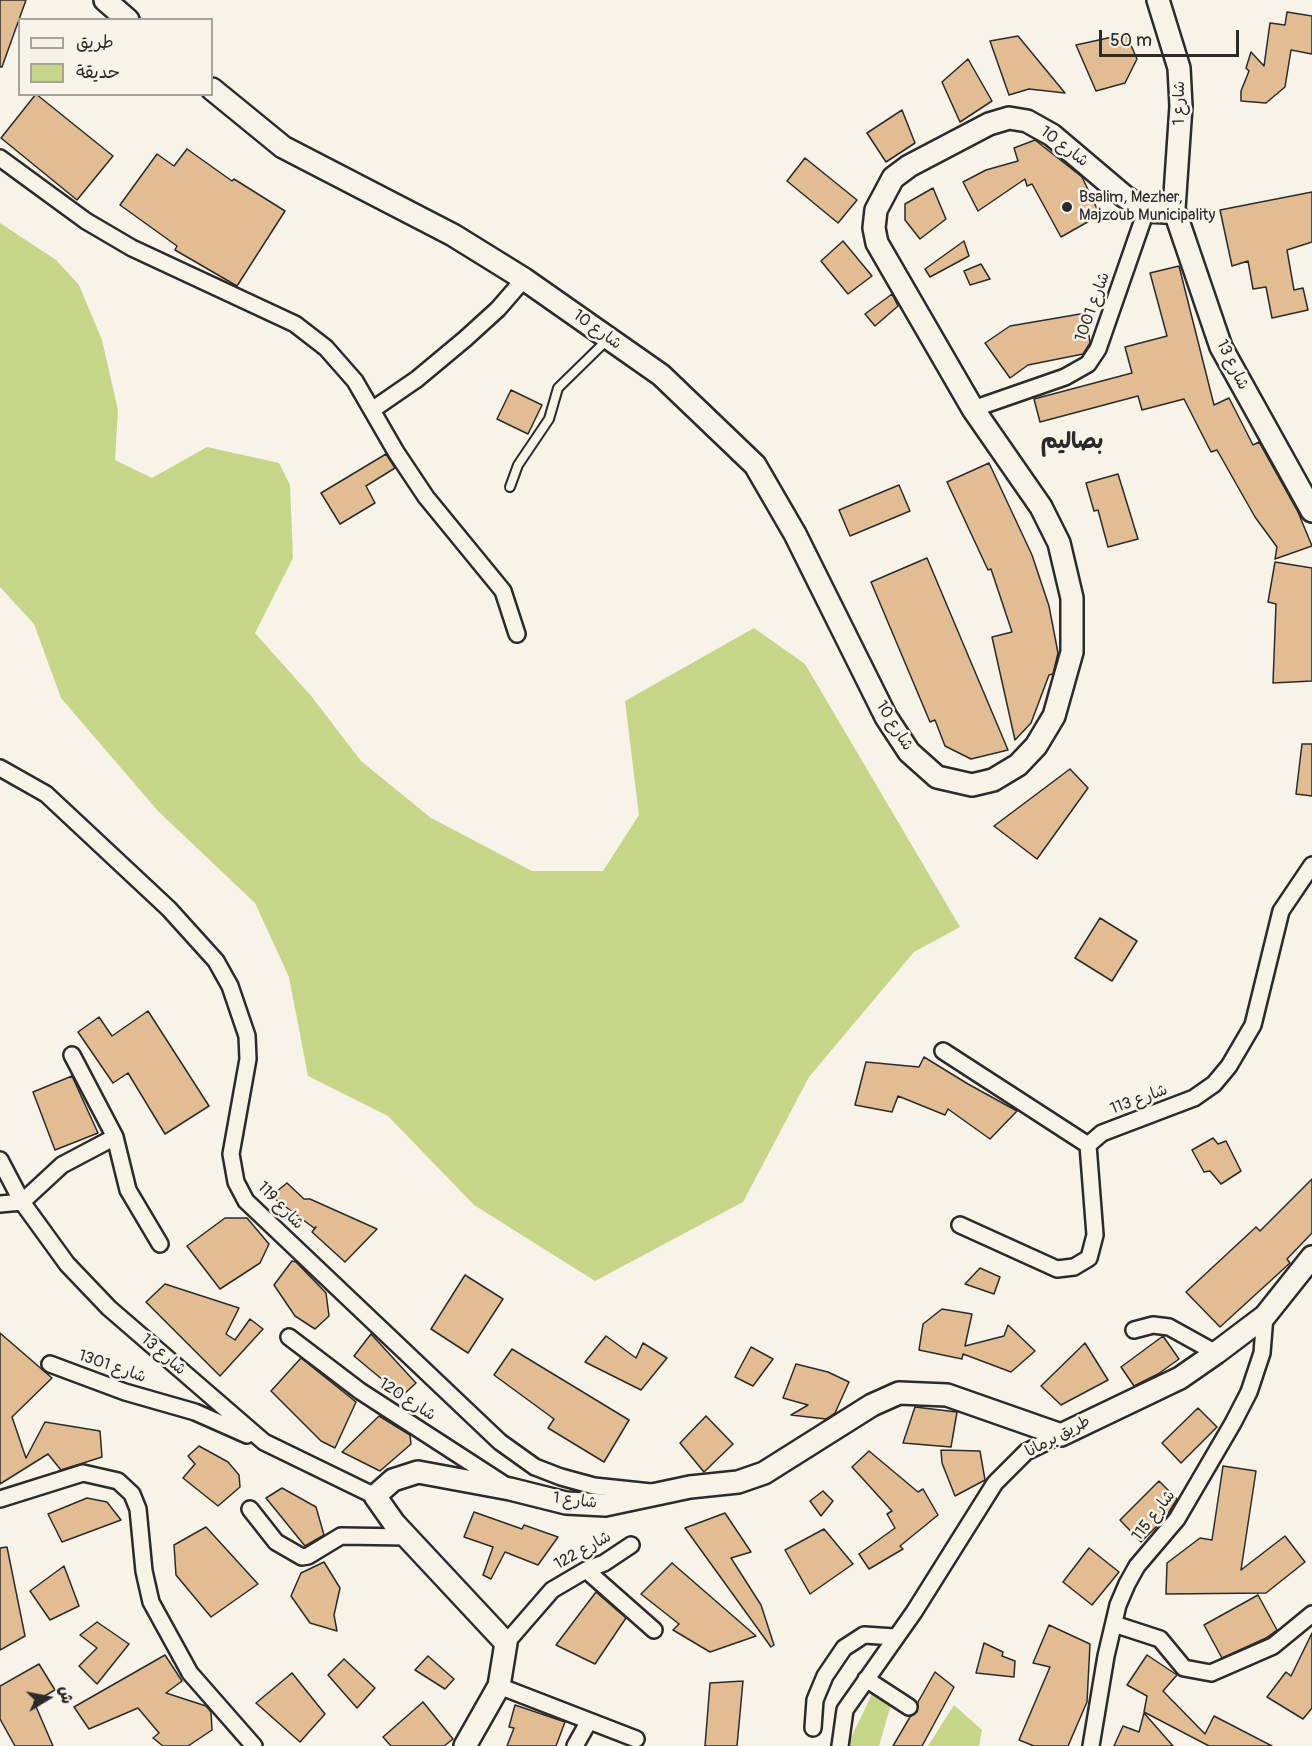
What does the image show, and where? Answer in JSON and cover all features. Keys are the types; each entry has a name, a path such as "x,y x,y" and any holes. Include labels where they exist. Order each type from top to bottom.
{"main road":[{"path":"105,0 126,18"},
{"name":"شارع 1","path":"1158,0 1179,68 1181,116 1174,209"},
{"name":"شارع 10","path":"213,90 283,147 453,236 524,279 661,375 720,429 755,465 795,534 886,717 909,752 937,777 972,785 993,780 1018,765 1036,746 1054,716 1072,652 1072,598 1059,543 1041,507 973,409 877,243 874,228 876,210 893,178 909,166 989,124 1009,118 1027,121 1052,135 1124,196 1146,211"},
{"path":"1146,211 1165,212 1174,209"},
{"name":"شارع 13","path":"1174,209 1221,347 1312,511"},
{"name":"طريق برمانا","path":"1061,1435 1180,1378 1216,1353 1265,1316 1312,1257"},
{"name":"شارع 1","path":"375,1496 393,1480 418,1472 510,1489 566,1503 605,1505 690,1487 738,1482 764,1473 872,1405 899,1393 947,1395 1061,1435"},
{"path":"375,1496 408,1537 506,1643 499,1686 465,1746"}],"street":[{"path":"0,158 86,221 132,248 295,324 327,348 355,381 426,496 503,591 517,634"},
{"name":"شارع 1001","path":"973,409 1065,377 1088,364 1098,349 1146,211"},
{"path":"372,410 417,379 465,339 498,309 524,279"},
{"name":"شارع 119","path":"0,768 46,794 169,909 216,960 230,986 247,1036 248,1059 231,1154 236,1182 246,1201 500,1442 535,1467 594,1486 663,1494"},
{"name":"شارع 113","path":"1088,1145 1102,1133 1194,1098 1214,1084 1229,1066 1253,1025 1281,910 1312,866"},
{"path":"943,1051 1088,1145 1095,1235 1093,1250 1082,1264 1067,1269 1057,1269 960,1225"},
{"path":"72,1055 116,1137 128,1190 160,1244"},
{"path":"0,1204 22,1202 62,1165 116,1137"},
{"name":"شارع 13","path":"0,1160 22,1202 67,1264 109,1308 264,1442 375,1496"},
{"name":"شارع 115","path":"1091,1746 1118,1605 1132,1575 1178,1519 1249,1392 1262,1353 1265,1316"},
{"path":"1134,1330 1153,1325 1169,1327 1216,1353"},
{"name":"شارع 120","path":"289,1337 360,1391 510,1489"},
{"name":"شارع 1301","path":"50,1364 125,1392 195,1412 264,1442"},
{"name":"طريق برمانا","path":"840,1746 845,1710 914,1612 995,1483 1026,1452 1061,1435"},
{"path":"0,1499 83,1473 118,1481 132,1494 138,1509 144,1571 151,1602 190,1673 254,1746"},
{"path":"250,1509 276,1542 302,1557 308,1556 341,1536 408,1537"},
{"name":"شارع 122","path":"506,1643 552,1590 586,1569 604,1563 631,1545"},
{"path":"586,1569 654,1629"},
{"path":"1114,1624 1160,1639 1184,1668 1211,1673 1273,1646 1312,1614"},
{"path":"813,1728 815,1700 825,1676 844,1648 864,1635 895,1637"},
{"path":"866,1679 909,1707"},
{"path":"499,1686 636,1739"},
{"path":"575,1746 589,1721"}],"lane":[{"path":"510,487 518,465 549,419 558,388 608,339"}],"green space":[{"path":"0,223 56,260 79,285 102,340 118,410 115,460 152,478 207,447 279,463 290,485 293,558 255,633 312,697 361,761 431,818 532,871 603,871 639,815 625,701 754,628 805,664 960,927 914,952 809,1077 743,1202 595,1281 474,1205 388,1116 308,1076 289,977 255,903 158,811 61,698 34,624 0,587"},
{"path":"873,1692 891,1704 879,1746 847,1746"},
{"path":"954,1705 982,1730 979,1746 928,1746"}],"building":[{"path":"0,0 26,0 2,67 0,67"},
{"path":"1287,12 1312,16 1312,54 1291,50 1285,87 1266,103 1241,101 1241,91 1249,71 1246,68 1251,52 1264,66 1270,23 1285,25"},
{"path":"1126,34 1137,59 1125,83 1096,91 1076,45"},
{"path":"1018,36 1065,93 1029,89 1009,95 990,41"},
{"path":"968,59 992,101 960,122 942,82"},
{"path":"34,96 38,96 113,156 77,200 1,138"},
{"path":"902,110 915,143 886,162 867,133"},
{"path":"1035,140 1082,177 1100,215 1061,237 1032,184 1027,186 1025,179 978,211 963,182 986,170 1018,161 1014,148"},
{"path":"187,149 232,181 234,179 285,211 237,286 175,250 177,246 120,205 157,154 174,166"},
{"path":"805,158 857,200 838,223 787,181"},
{"path":"933,188 946,219 920,239 905,220 905,204"},
{"path":"1312,192 1312,242 1287,250 1294,290 1303,288 1308,310 1272,318 1266,287 1253,289 1248,261 1232,266 1220,210"},
{"path":"843,241 872,276 848,294 821,261"},
{"path":"964,241 969,256 930,277 925,269"},
{"path":"981,264 990,279 970,285 964,271"},
{"path":"1179,266 1214,405 1229,398 1253,445 1259,442 1298,512 1312,546 1275,559 1277,547 1255,517 1217,450 1211,452 1184,399 1142,410 1138,396 1040,422 1034,399 1132,373 1125,347 1167,336 1150,273"},
{"path":"892,294 898,306 875,326 865,314"},
{"path":"1086,313 1090,343 1083,354 1028,365 1010,378 985,343 1010,326"},
{"path":"511,390 542,405 528,434 497,419"},
{"path":"386,454 395,468 366,486 375,503 340,524 321,493"},
{"path":"989,463 1032,555 1049,606 1058,653 1053,674 1049,675 1031,723 1015,740 992,637 1012,632 991,569 988,570 947,482"},
{"path":"1118,474 1138,539 1108,547 1098,510 1094,511 1086,483"},
{"path":"899,485 910,511 850,536 839,510"},
{"path":"927,558 1008,750 971,759 945,746 935,720 930,722 871,582"},
{"path":"1275,562 1312,568 1312,681 1273,683 1276,604 1268,602"},
{"path":"1302,744 1312,744 1312,796 1296,794"},
{"path":"1070,769 1088,788 1037,859 994,826"},
{"path":"1100,918 1137,941 1112,981 1075,958"},
{"path":"148,1011 209,1106 165,1134 128,1073 113,1083 78,1032 99,1017 112,1036"},
{"path":"924,1057 1017,1111 990,1139 948,1109 945,1115 898,1096 892,1112 855,1105 866,1062 919,1067"},
{"path":"72,1076 98,1133 55,1150 33,1092"},
{"path":"1213,1138 1218,1144 1226,1141 1241,1171 1221,1184 1210,1171 1204,1172 1192,1150"},
{"path":"1312,1179 1312,1233 1287,1259 1290,1263 1220,1327 1186,1292 1256,1227 1260,1231"},
{"path":"287,1183 304,1199 310,1199 377,1229 345,1262 312,1232 316,1227 314,1228 271,1196"},
{"path":"225,1218 247,1218 269,1244 260,1263 220,1289 187,1246"},
{"path":"292,1261 296,1262 326,1293 329,1316 315,1329 295,1316 274,1285"},
{"path":"980,1268 1000,1277 994,1294 965,1284"},
{"path":"465,1275 503,1299 468,1353 431,1329"},
{"path":"165,1284 239,1308 226,1334 235,1340 250,1319 263,1329 220,1376 146,1302"},
{"path":"942,1309 972,1314 965,1346 1004,1336 1008,1325 1035,1351 1011,1372 963,1354 962,1359 919,1350 923,1324"},
{"path":"0,1333 52,1378 12,1417 26,1458 45,1422 100,1431 102,1457 61,1470 48,1454 0,1484"},
{"path":"371,1334 416,1383 402,1396 354,1356"},
{"path":"606,1336 636,1358 643,1343 667,1358 641,1390 585,1362"},
{"path":"1163,1336 1179,1359 1158,1374 1134,1386 1121,1367"},
{"path":"1085,1343 1108,1380 1061,1405 1041,1386"},
{"path":"751,1347 773,1359 753,1386 735,1377"},
{"path":"512,1349 629,1420 604,1462 548,1428 554,1419 494,1375"},
{"path":"301,1358 356,1402 335,1448 321,1441 271,1391"},
{"path":"796,1364 828,1372 849,1382 835,1413 826,1419 791,1415 808,1405 783,1398"},
{"path":"915,1407 957,1412 951,1447 903,1443"},
{"path":"1198,1408 1217,1427 1181,1463 1162,1443"},
{"path":"379,1416 410,1435 411,1444 380,1471 342,1452"},
{"path":"706,1416 733,1444 704,1472 680,1443"},
{"path":"199,1446 228,1462 239,1475 240,1487 218,1506 183,1478 195,1464 188,1456"},
{"path":"941,1450 980,1451 985,1480 955,1496 942,1463"},
{"path":"869,1451 918,1492 923,1489 938,1515 900,1546 903,1549 869,1569 859,1554 895,1528 887,1514 892,1511 852,1467"},
{"path":"1223,1466 1256,1471 1241,1570 1285,1536 1305,1562 1266,1593 1166,1594 1167,1563 1200,1538 1212,1540"},
{"path":"1159,1481 1177,1499 1166,1517 1141,1542 1120,1520"},
{"path":"282,1488 316,1507 324,1535 305,1546 266,1498"},
{"path":"823,1491 833,1501 821,1516 810,1501"},
{"path":"87,1498 107,1502 121,1520 62,1542 48,1514"},
{"path":"474,1512 522,1529 524,1525 558,1537 538,1565 505,1552 491,1579 483,1575 493,1547 464,1537"},
{"path":"725,1513 751,1552 731,1558 761,1605 774,1645 771,1647 685,1528"},
{"path":"206,1527 258,1584 211,1617 176,1575 174,1545"},
{"path":"824,1529 853,1564 810,1594 785,1550"},
{"path":"7,1547 25,1636 0,1650 0,1548"},
{"path":"1089,1548 1119,1572 1092,1605 1063,1582"},
{"path":"324,1562 340,1588 334,1615 337,1631 310,1623 291,1596 301,1573"},
{"path":"672,1563 756,1636 710,1652 673,1630 679,1624 641,1594"},
{"path":"64,1566 79,1606 50,1620 30,1591"},
{"path":"596,1592 626,1618 595,1664 556,1645"},
{"path":"1258,1595 1277,1630 1266,1638 1222,1658 1204,1625"},
{"path":"97,1622 129,1644 97,1684 79,1666 97,1648 80,1635"},
{"path":"1049,1625 1090,1644 1087,1702 1068,1746 1034,1746 1019,1740 1050,1667 1033,1663"},
{"path":"1312,1633 1312,1708 1303,1719 1267,1697 1286,1672 1291,1676"},
{"path":"984,1643 1003,1652 1002,1656 1015,1661 1014,1677 976,1673"},
{"path":"165,1655 182,1681 166,1693 206,1706 211,1712 212,1730 188,1746 163,1746 153,1738 159,1733 138,1708 89,1729 74,1707"},
{"path":"1147,1655 1177,1675 1163,1691 1205,1734 1214,1716 1272,1746 1209,1746 1144,1712 1147,1696 1127,1685"},
{"path":"428,1656 454,1679 445,1689 415,1670"},
{"path":"344,1659 375,1688 357,1708 328,1675"},
{"path":"39,1664 55,1690 34,1702 53,1746 15,1746 0,1719 0,1686"},
{"path":"935,1672 954,1687 922,1746 893,1746 910,1717 917,1712 918,1702"},
{"path":"292,1673 325,1714 300,1742 256,1703"},
{"path":"743,1681 737,1746 705,1746 710,1683"},
{"path":"423,1702 453,1739 444,1746 391,1746 383,1737"},
{"path":"515,1705 565,1722 556,1746 507,1746 514,1728 509,1727"},
{"path":"1144,1713 1173,1746 1114,1746 1123,1726 1139,1732"}],"place":[{"name":"Bsalim, Mezher, Majzoub Municipality","path":"1067,207"}],"district":[{"name":"بصاليم","path":"1072,442"}]}
